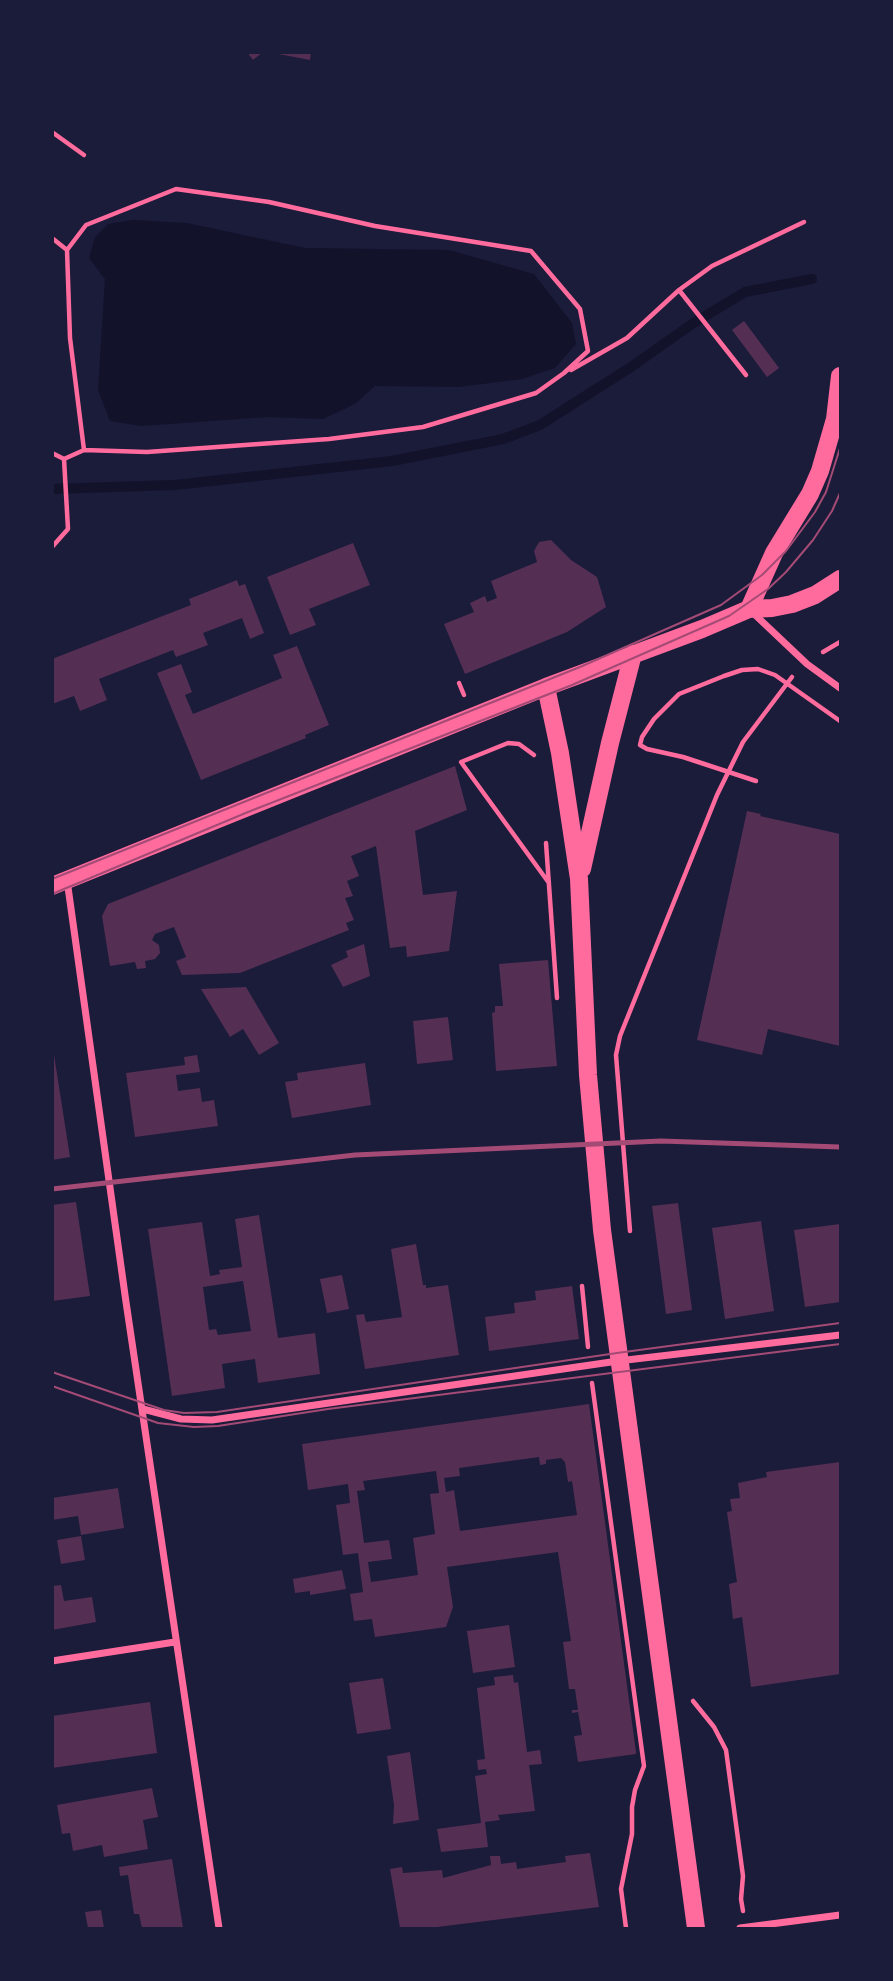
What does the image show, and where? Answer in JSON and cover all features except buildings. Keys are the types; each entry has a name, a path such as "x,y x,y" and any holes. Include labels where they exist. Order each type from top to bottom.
{"main road":[{"path":"749,609 774,553 810,494 820,471 838,419 841,376"},
{"path":"60,882 546,687 749,609 792,604 815,595 840,580"},
{"path":"579,879 632,654"},
{"path":"546,687 560,753 579,879 588,1075 602,1230 696,1928"}],"street":[{"path":"840,580 841,586"},
{"path":"749,609 807,664 841,688"},
{"path":"60,882 143,1409 219,1928"},
{"path":"143,1409 181,1419 212,1420 618,1361 841,1335"},
{"path":"52,1661 175,1642"},
{"path":"740,1928 841,1915"}],"path":[{"path":"52,132 84,155"},
{"path":"64,459 84,450 147,452 329,439 422,426 536,393 588,351 580,309 531,251 375,226 269,202 176,189 86,225 67,250 70,338 84,450"},
{"path":"564,373 627,338 678,290 712,266 804,222"},
{"path":"52,237 67,250"},
{"path":"678,290 746,374"},
{"path":"52,453 64,459"},
{"path":"52,547 68,529 64,459"},
{"path":"756,782 683,757 647,749 640,745 642,737 666,706 680,694 697,685 742,670 758,668 775,675 841,720"},
{"path":"631,1241 616,1055 620,1036 728,771 743,742 786,682"},
{"path":"537,758 526,748 508,743 461,762 549,883"},
{"path":"691,1690 693,1703 714,1727 726,1750 743,1876 741,1899"}],"shaded area":[{"path":"133,220 187,223 305,248 449,250 534,274 572,323 576,344 555,368 522,379 459,387 375,386 355,404 323,419 268,417 141,426 110,421 98,390 105,279 89,258 95,237 108,224"}],"waterway":[{"path":"52,489 175,485 392,461 503,439 540,425 745,292 812,279"}],"tram line":[{"path":"52,879 580,667 721,605 762,575 786,551 815,512 826,492 840,448"},
{"path":"52,894 248,812 572,685 729,616 768,589 786,572 813,540 840,493"},
{"path":"52,1372 164,1410 184,1413 217,1412 840,1323"},
{"path":"52,1386 158,1423 194,1427 218,1426 328,1409 840,1344"}],"railway":[{"path":"52,1189 355,1155 661,1141 840,1147"}]}
